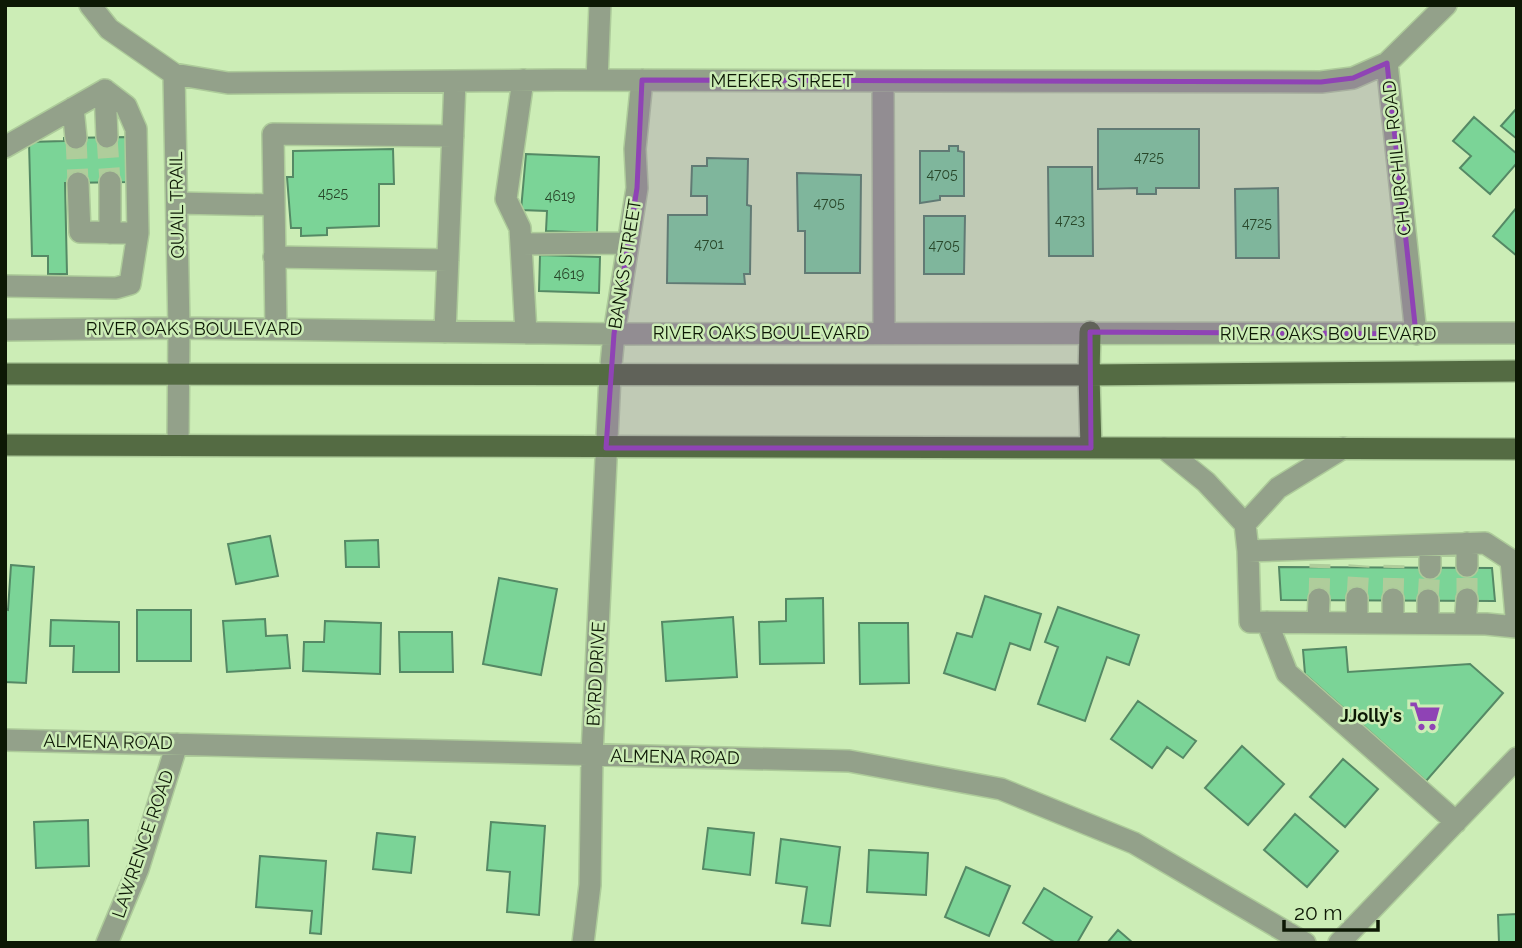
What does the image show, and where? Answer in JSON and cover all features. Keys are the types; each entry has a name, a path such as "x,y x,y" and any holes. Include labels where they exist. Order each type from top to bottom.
{"main road":[{"path":"1090,332 1091,448"},
{"path":"5,374 1089,375 1517,371"},
{"path":"5,445 1517,449"}],"street":[{"path":"90,5 109,29 174,74"},
{"path":"597,80 600,5"},
{"name":"CHURCHILL ROAD","path":"1416,334 1387,63 1446,5"},
{"name":"MEEKER STREET","path":"174,74 228,83 523,80 1321,82 1353,78 1387,63"},
{"name":"QUAIL TRAIL","path":"174,74 179,328 178,445"},
{"path":"523,80 506,199 520,228 526,333"},
{"name":"BANKS STREET","path":"606,448 614,334 637,188 635,149 642,80"},
{"path":"445,332 455,81"},
{"path":"883,81 884,333"},
{"path":"5,147 105,90"},
{"path":"105,90 107,137"},
{"path":"5,286 116,288 130,284 138,233 136,128 126,106 105,90"},
{"path":"73,108 76,138"},
{"path":"276,329 273,134 453,136"},
{"path":"110,182 110,233"},
{"path":"78,183 80,232 138,233"},
{"path":"177,203 274,205"},
{"path":"521,244 628,243"},
{"path":"274,257 448,260"},
{"name":"RIVER OAKS BOULEVARD","path":"5,330 179,328 614,334 1517,333"},
{"name":"BYRD DRIVE","path":"583,943 590,885 592,755 606,448"},
{"path":"1164,448 1206,482 1245,524 1250,622 1428,623 1516,627 1511,560 1485,543 1430,545 1394,556 1321,556 1248,551"},
{"path":"1245,524 1278,488 1343,448"},
{"path":"1467,543 1467,566"},
{"path":"1430,545 1430,568"},
{"path":"1357,598 1357,623"},
{"path":"1318,622 1319,599"},
{"path":"1393,599 1393,623"},
{"path":"1465,624 1467,599"},
{"path":"1428,623 1429,600"},
{"path":"1267,622 1287,673 1455,822"},
{"name":"ALMENA ROAD","path":"5,740 849,761 1001,789 1133,843 1305,943"},
{"name":"LAWRENCE ROAD","path":"107,943 138,869 177,744"},
{"path":"1339,943 1517,758"}],"highlighted area":[{"path":"1387,63 1416,334 1090,332 1091,448 606,448 614,334 637,188 642,80 1321,82 1353,78"}],"building":[{"path":"1517,108 1517,139 1501,126"},
{"path":"1474,117 1517,154 1517,163 1490,194 1460,168 1471,156 1453,141"},
{"path":"1098,129 1199,129 1199,188 1156,188 1156,194 1137,194 1137,188 1098,189"},
{"path":"128,137 129,182 65,183 67,274 48,274 48,256 32,256 29,142 64,141 64,138"},
{"path":"949,146 958,146 958,151 964,152 964,196 940,196 940,200 920,203 920,151 949,151"},
{"path":"393,149 394,184 379,184 379,226 327,228 327,235 301,236 301,228 291,228 287,177 293,177 293,151"},
{"path":"526,154 599,157 597,233 546,231 547,211 521,210"},
{"path":"707,158 748,159 747,205 751,206 750,274 744,274 745,284 667,283 668,215 707,215 707,196 691,196 692,166 707,166"},
{"path":"1048,167 1092,167 1093,256 1049,256"},
{"path":"797,173 861,175 860,273 805,273 805,231 798,231"},
{"path":"1278,188 1279,258 1236,258 1235,189"},
{"path":"1517,207 1517,256 1493,236"},
{"path":"924,216 965,216 964,274 924,274"},
{"path":"540,255 600,257 599,293 539,291"},
{"path":"270,536 278,576 236,584 228,544"},
{"path":"378,540 379,567 346,567 345,541"},
{"path":"11,565 34,567 26,683 5,682 5,609 8,610"},
{"path":"1279,567 1492,568 1495,601 1281,600"},
{"path":"499,578 557,589 541,675 483,664"},
{"path":"985,596 1041,614 1030,650 1010,643 995,690 944,673 957,633 972,637"},
{"path":"823,598 824,663 760,664 759,622 786,621 786,599"},
{"path":"1058,607 1139,635 1129,665 1107,657 1085,721 1038,704 1058,647 1045,642"},
{"path":"137,610 191,610 191,661 137,661"},
{"path":"733,617 737,677 666,681 662,622"},
{"path":"265,619 266,636 287,635 290,668 227,672 223,621"},
{"path":"51,620 119,622 119,672 73,672 74,646 50,646"},
{"path":"325,621 381,623 380,674 303,671 304,642 324,642"},
{"path":"859,623 908,623 909,683 860,684"},
{"path":"399,632 452,632 453,672 400,672"},
{"path":"1346,647 1348,672 1470,664 1503,693 1426,781 1305,674 1303,650"},
{"path":"1138,701 1196,741 1183,758 1167,747 1152,768 1111,739"},
{"path":"1242,746 1284,784 1248,825 1205,788"},
{"path":"1343,759 1378,789 1345,827 1310,797"},
{"path":"1295,814 1338,851 1307,887 1264,850"},
{"path":"88,820 89,866 36,868 34,822"},
{"path":"491,822 545,826 539,915 507,912 510,872 487,870"},
{"path":"708,828 754,833 750,875 703,869"},
{"path":"377,833 415,837 411,873 373,869"},
{"path":"781,839 840,847 830,926 802,923 807,887 776,883"},
{"path":"869,850 928,853 926,895 867,892"},
{"path":"260,856 326,861 321,934 310,933 312,911 256,907"},
{"path":"966,867 1010,886 989,936 945,917"},
{"path":"1044,888 1092,917 1077,943 1056,943 1023,923"},
{"path":"1517,914 1517,943 1499,943 1498,915"},
{"path":"1118,930 1133,943 1107,943"}],"tunnel":[{"path":"107,137 110,182"},
{"path":"76,138 78,183"},
{"path":"1319,599 1320,564"},
{"path":"1357,598 1359,565"},
{"path":"1393,599 1394,565"},
{"path":"1467,566 1467,599"},
{"path":"1428,600 1430,568"}],"place":[{"name":"JJolly's","path":"1425,716"}]}
